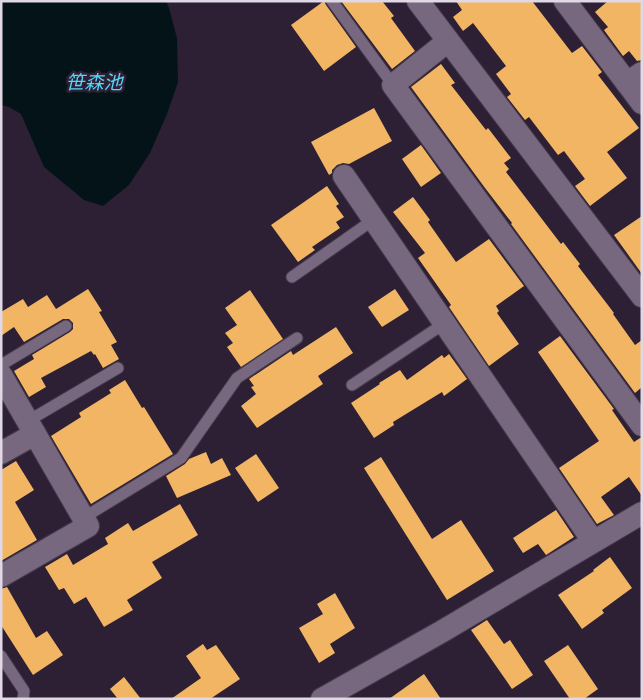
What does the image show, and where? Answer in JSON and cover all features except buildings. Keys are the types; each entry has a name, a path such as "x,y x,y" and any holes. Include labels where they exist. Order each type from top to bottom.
{"street":[{"path":"418,1 642,296"},
{"path":"564,1 634,78 642,102"},
{"path":"448,41 393,85 642,426"},
{"path":"344,176 593,541"},
{"path":"1,374 88,526 1,576"},
{"path":"1,454 31,427"},
{"path":"322,699 540,574 642,512"}],"lane":[{"path":"332,1 393,85"},
{"path":"292,277 373,220"},
{"path":"352,385 445,323"},
{"path":"1,365 66,326"},
{"path":"83,518 181,458 237,378 297,338"},
{"path":"31,427 118,368"},
{"path":"1,656 24,692 24,699"}],"water":[{"name":"笹森池","path":"1,1 166,1 177,38 178,82 167,114 150,153 129,185 103,206 84,200 44,167 21,114 1,105"}]}
